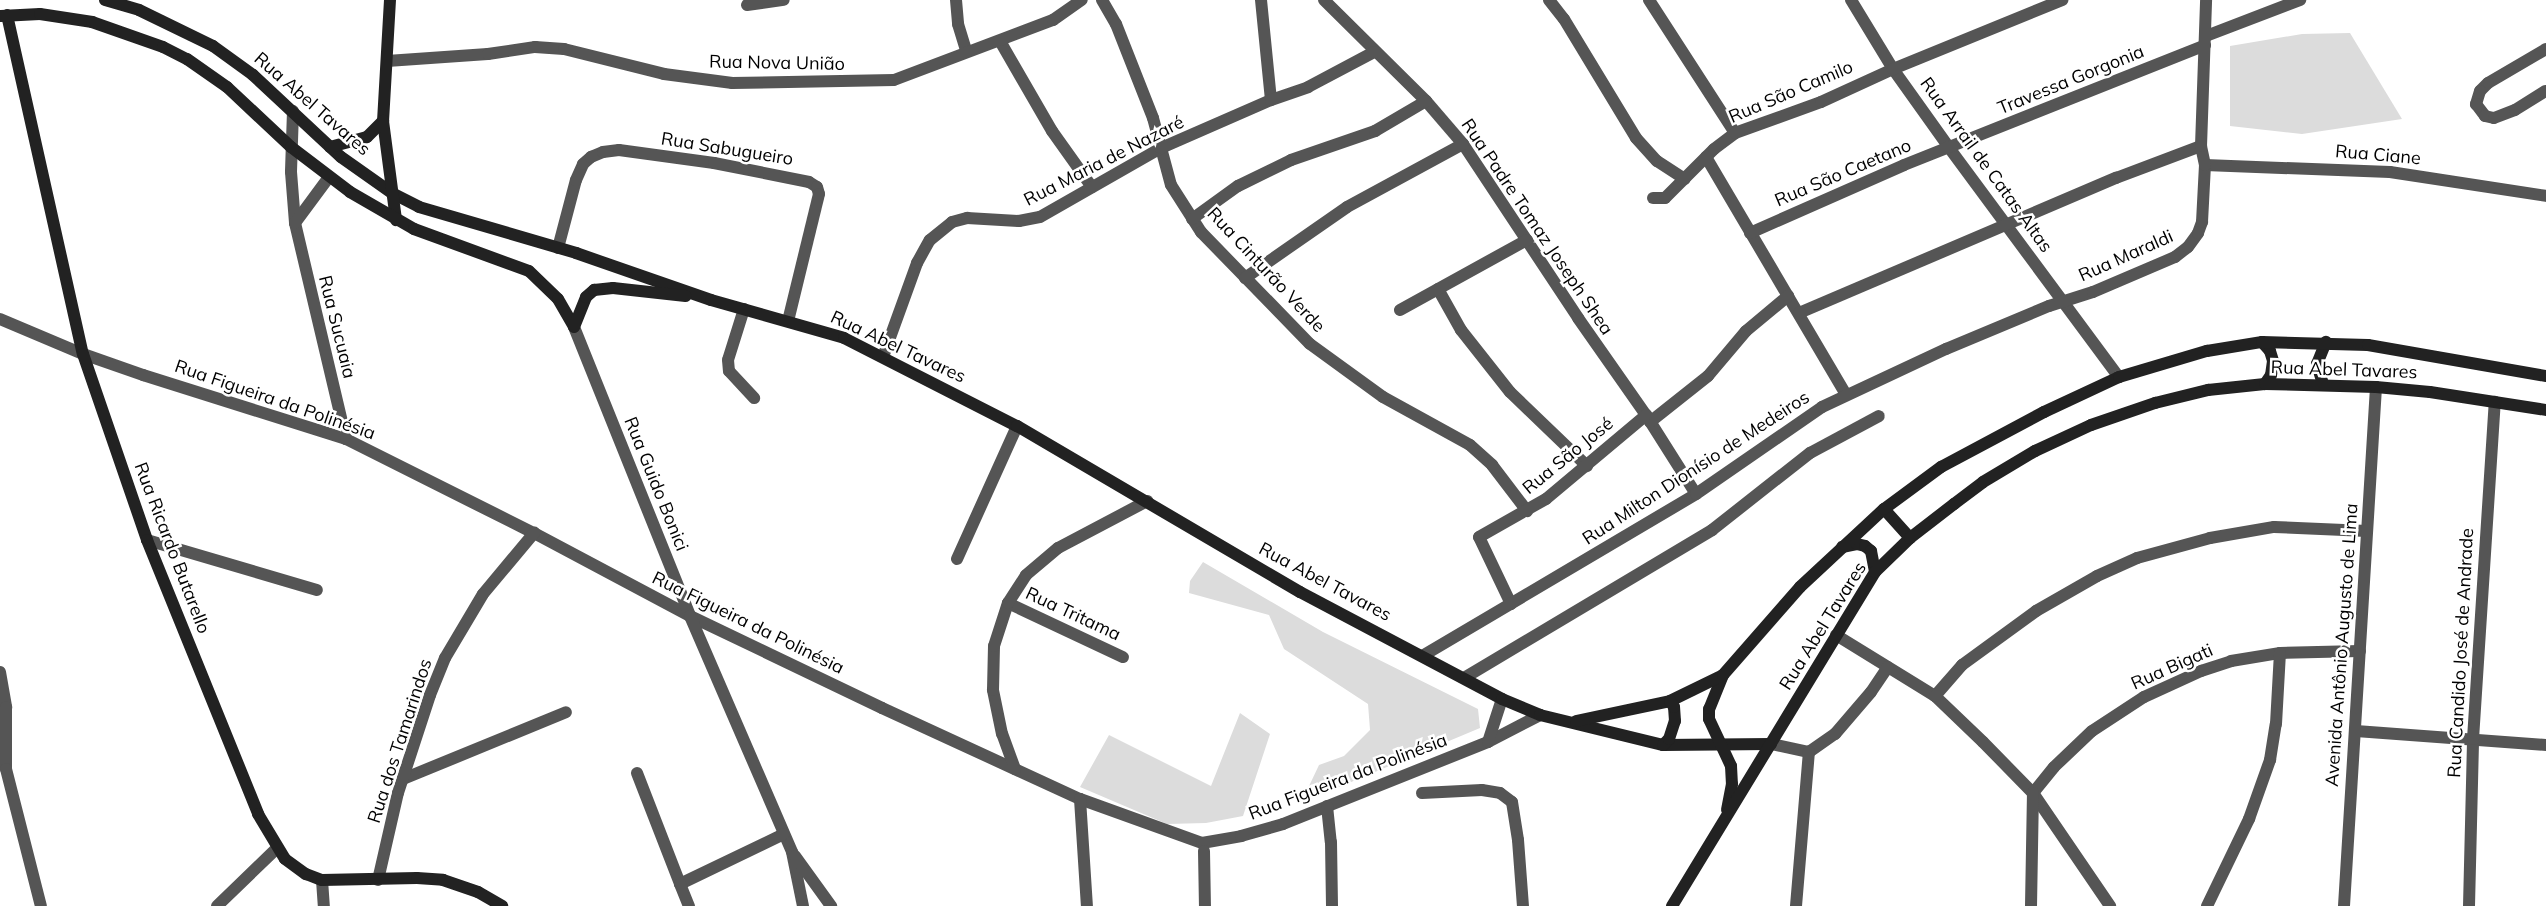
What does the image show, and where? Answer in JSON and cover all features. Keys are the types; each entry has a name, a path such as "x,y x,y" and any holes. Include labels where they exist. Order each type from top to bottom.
{"street":[{"name":"Rua Abel Tavares","path":"105,0 139,10 213,46 235,60 294,111 330,147 392,193 419,207 448,218 558,248 711,300 844,338 1017,426 1300,592 1502,699 1540,716 1663,745 1771,744 1875,572 1910,538 1983,483 2035,451 2091,425 2179,396 2208,390 2265,384 2376,387 2546,410"},
{"path":"390,0 383,121 396,220"},
{"path":"747,5 784,0"},
{"path":"956,0 958,24 966,51"},
{"name":"Rua Nova União","path":"387,61 488,54 535,47 564,49 664,74 732,83 894,80 1053,20 1082,0"},
{"name":"Rua Cinturão Verde","path":"1102,0 1116,24 1153,118 1172,185 1192,219 1297,332 1383,397 1470,445 1492,465 1527,511"},
{"path":"1261,0 1271,100"},
{"name":"Rua Padre Tomaz Joseph Shea","path":"1324,0 1426,101 1463,144 1648,418 1696,494"},
{"path":"1549,0 1564,19 1636,138 1658,161 1685,179"},
{"path":"1648,0 1735,133"},
{"name":"Rua Arrail de Catas Altas","path":"1851,0 1893,69 2119,377"},
{"path":"1893,69 2036,5 2062,0"},
{"name":"Rua Maraldi","path":"1845,394 2064,300 2093,292 2175,257 2188,248 2202,222 2205,165 2201,146 2206,0"},
{"name":"Travessa Gorgonia","path":"1950,149 2300,0"},
{"path":"4,15 40,14 68,17 120,31 163,47 187,59 227,87 291,147 328,177 396,220 429,236 529,271 558,299 574,327"},
{"name":"Rua Ricardo Butarello","path":"4,15 83,354 147,540 258,814 277,848 294,867 322,880 417,878 443,880 478,892 502,906"},
{"path":"1000,40 1052,131 1092,187"},
{"path":"2546,49 2488,83 2480,91 2476,104 2485,116 2494,118 2509,113 2546,91"},
{"name":"Rua Maria de Nazaré","path":"883,357 917,263 930,240 942,229 967,218 1031,220 1055,210 1161,148 1271,100 1308,87 1374,52"},
{"name":"Rua São Camilo","path":"1653,198 1665,198 1706,157 1735,133 1821,102 1893,69"},
{"path":"1192,219 1248,181 1291,160 1375,131 1426,101"},
{"name":"Rua Sucuaia","path":"294,111 291,147 295,223 346,440"},
{"path":"330,147 368,136 383,121"},
{"path":"1245,278 1347,207 1463,144"},
{"path":"1799,313 2116,178 2201,146"},
{"name":"Rua São Caetano","path":"1750,233 1904,165 1950,149"},
{"name":"Rua Sabugueiro","path":"558,248 573,189 583,164 591,157 603,152 619,150 714,163 809,182 817,187 819,194 788,321"},
{"path":"1706,157 1845,394"},
{"name":"Rua Ciane","path":"2205,165 2391,172 2546,196"},
{"path":"295,223 328,177"},
{"path":"1400,310 1527,240"},
{"path":"1438,289 1461,330 1510,392 1587,466"},
{"path":"574,327 586,297 594,290 637,290 711,300"},
{"name":"Rua São José","path":"1511,604 1479,537 1556,492 1648,418 1708,376 1746,331 1788,296"},
{"path":"744,309 728,360 729,371 754,398"},
{"name":"Rua Figueira da Polinésia","path":"0,319 83,354 346,440 534,533 690,616 1080,799 1202,843 1241,836 1272,827 1488,742"},
{"name":"Rua Guido Bonici","path":"574,327 690,616 784,834 792,852 831,906"},
{"name":"Rua Abel Tavares","path":"1571,722 1670,701 1723,675 1800,587 1840,547 1884,509 1941,467 2044,412 2119,377 2207,351 2262,342 2326,342 2407,351 2546,375"},
{"path":"2262,342 2270,351 2273,362 2271,375 2265,384"},
{"path":"2323,384 2317,364 2326,342"},
{"name":"Avenida Antônio Augusto de Lima","path":"2344,906 2376,387"},
{"name":"Rua Milton Dionísio de Medeiros","path":"1424,656 1696,494 1804,418 1845,394"},
{"name":"Rua Candido José de Andrade","path":"2469,906 2473,739 2495,402"},
{"path":"1464,678 1712,530 1810,453 1879,416"},
{"path":"957,559 1017,426"},
{"path":"1015,769 1002,734 993,690 994,646 1008,603 1026,575 1058,548 1147,501"},
{"path":"1884,509 1910,538"},
{"path":"1935,696 1962,666 2036,611 2097,576 2137,558 2210,538 2274,527 2367,531"},
{"name":"Rua dos Tamarindos","path":"378,880 403,779 430,694 454,642 483,594 534,533"},
{"path":"147,540 317,590"},
{"path":"1840,547 1857,544 1865,546 1871,551 1875,572"},
{"name":"Rua Tritama","path":"1008,603 1123,657"},
{"path":"1836,635 1935,696 2033,793 2110,906"},
{"name":"Rua Bigati","path":"2033,793 2054,767 2092,730 2145,697 2201,671 2231,661 2280,653 2360,651"},
{"path":"2207,906 2249,819 2270,760 2276,724 2280,653"},
{"path":"1796,906 1809,752 1841,728 1888,667"},
{"path":"0,672 6,707 6,769 41,906"},
{"path":"1723,675 1709,709 1714,731 1731,766 1732,784 1725,818"},
{"path":"1488,742 1502,699"},
{"path":"1663,745 1670,739 1675,721 1674,707 1670,701"},
{"path":"403,779 566,712"},
{"path":"1488,742 1540,716"},
{"path":"2356,731 2546,745"},
{"path":"1672,906 1771,744 1809,752"},
{"path":"637,773 688,906"},
{"path":"1422,792 1482,790 1500,793 1512,802 1518,840 1522,906"},
{"path":"2031,906 2033,793"},
{"path":"1080,799 1087,906"},
{"path":"1327,806 1331,842 1332,906"},
{"path":"680,884 784,834"},
{"path":"218,906 277,848"},
{"path":"1204,851 1205,906"},
{"name":"Rua Guido Bonici","path":"792,852 803,906"},
{"path":"322,880 324,906"}],"shaded area":[{"path":"2350,33 2402,119 2302,134 2230,126 2230,46 2302,34"},
{"path":"1203,562 1323,632 1478,709 1480,728 1301,803 1319,765 1344,756 1370,730 1368,704 1284,649 1269,615 1189,593 1190,581"},
{"path":"1240,713 1270,734 1243,816 1206,823 1167,824 1080,787 1109,735 1211,786"}]}
